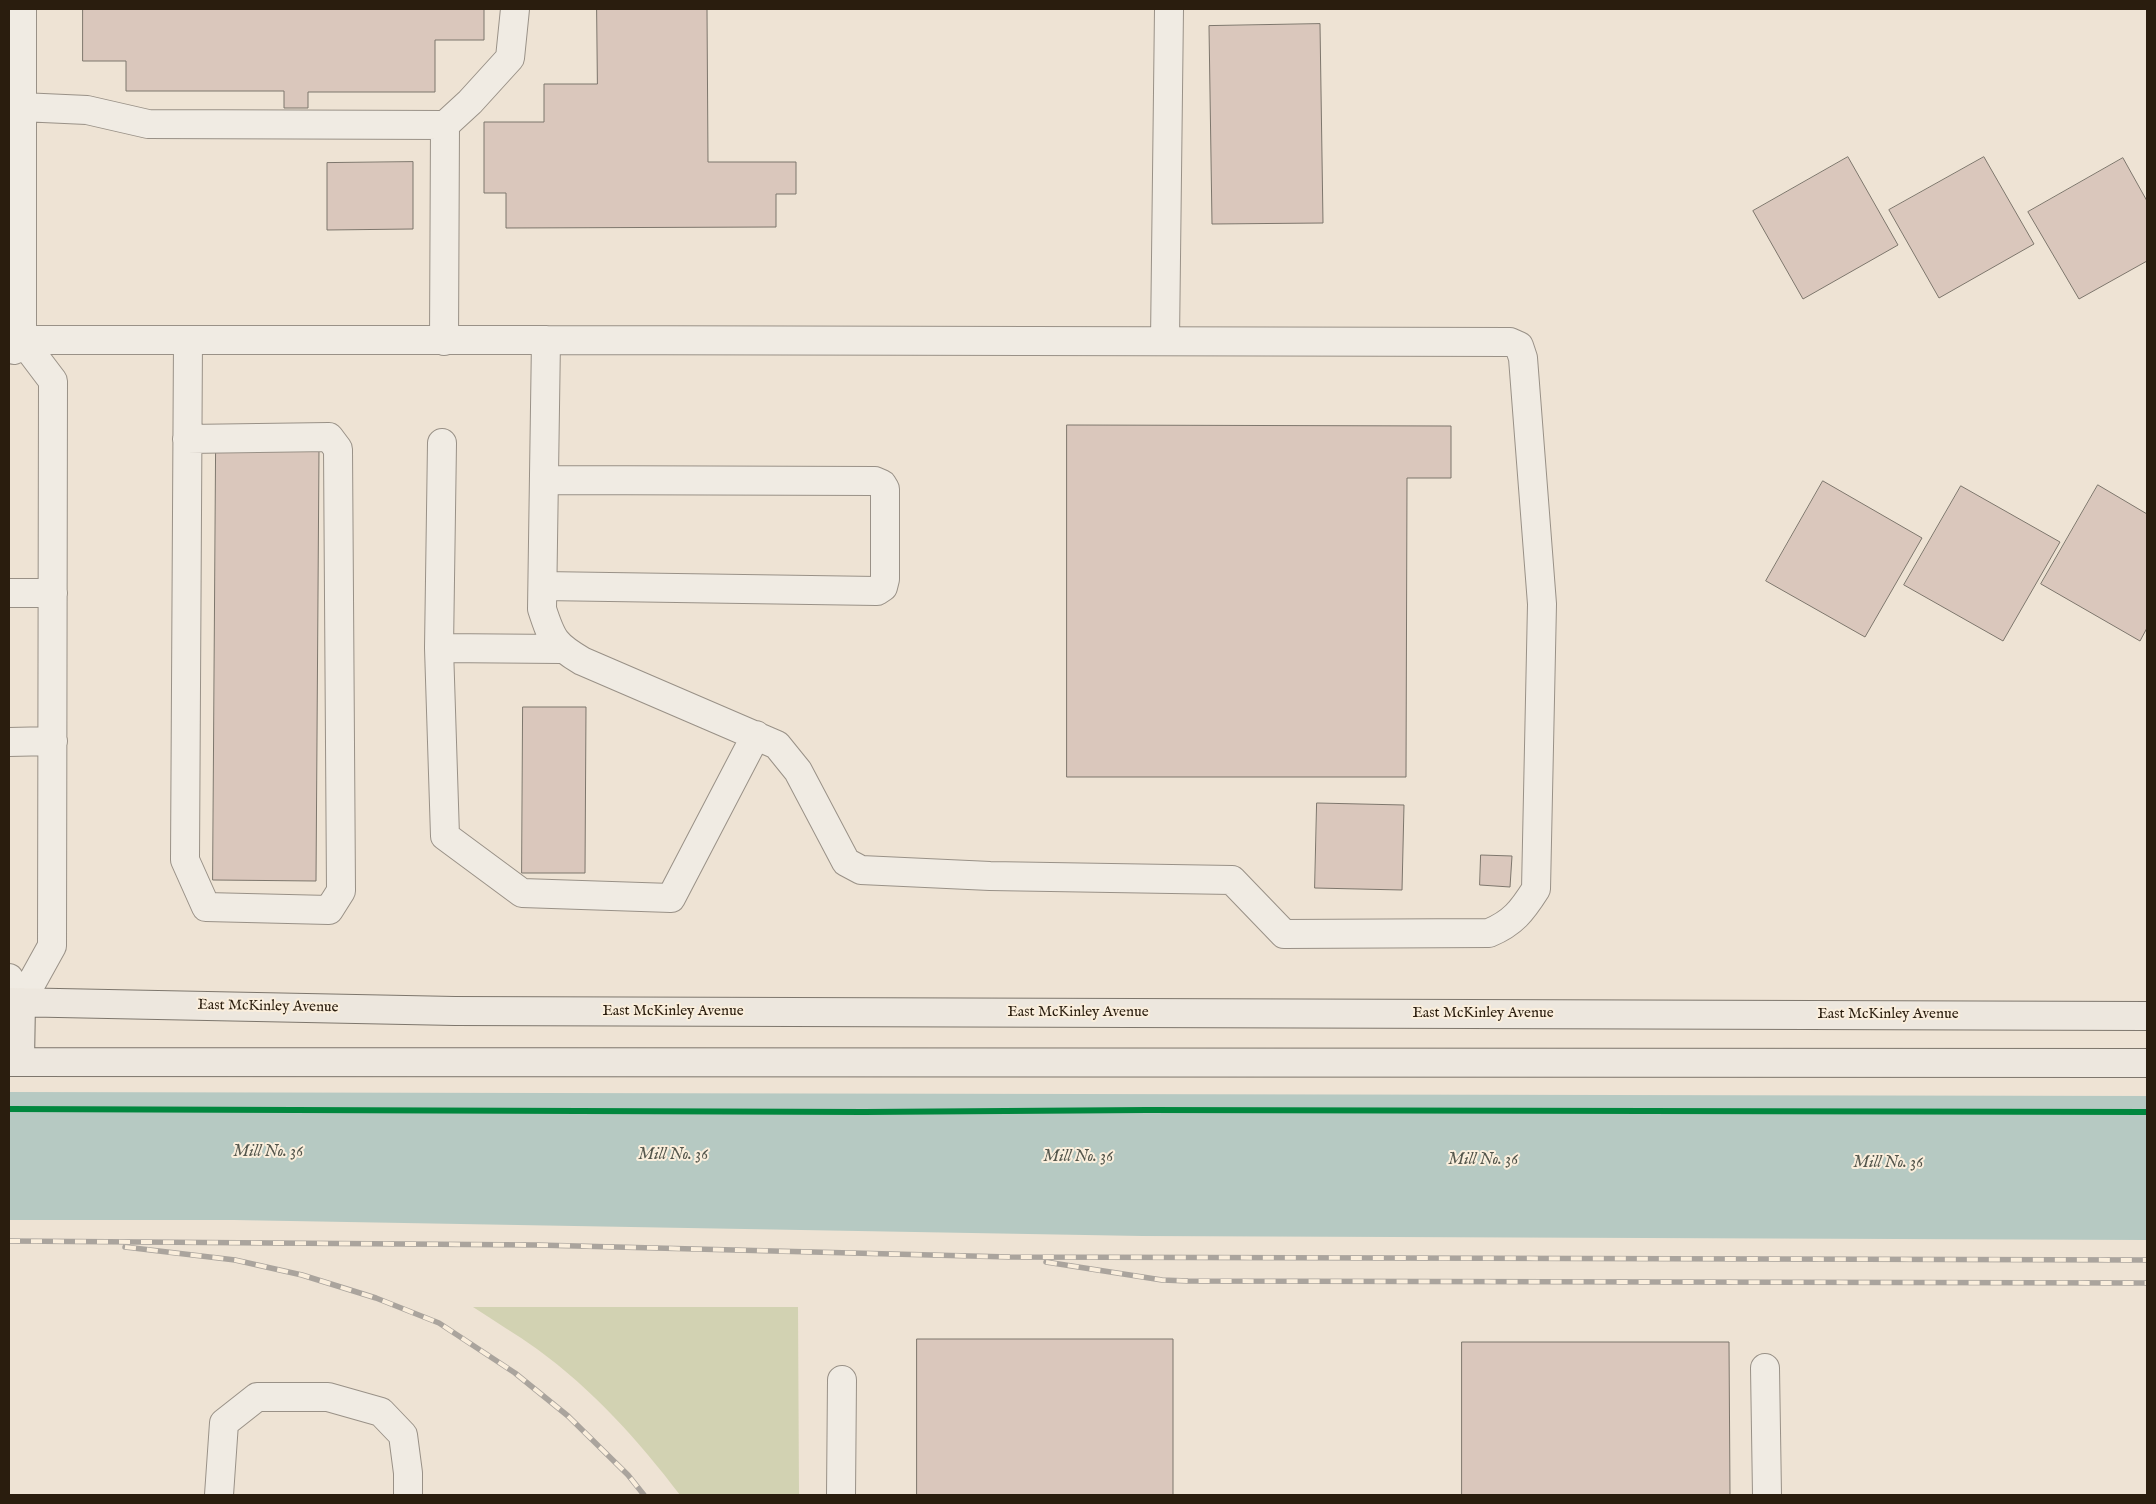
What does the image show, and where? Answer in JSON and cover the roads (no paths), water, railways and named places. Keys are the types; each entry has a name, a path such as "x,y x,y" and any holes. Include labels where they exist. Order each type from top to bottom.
{"main road":[{"name":"East McKinley Avenue","path":"15,1002 455,1011 2147,1016"},
{"path":"15,1002 14,1062 2147,1063"}],"lane":[{"path":"13,346 21,107 22,9"},
{"path":"21,107 87,110 148,124 445,125 470,102 510,58 515,9"},
{"path":"1164,340 1169,9"},
{"path":"444,341 445,125"},
{"path":"13,346 188,340 444,341 546,340 1164,340 1510,342 1519,346 1523,358 1542,604 1536,889 1519,914 1504,927 1489,933 1284,934 1232,880 990,876 861,870 846,862 798,771 777,745 582,661 561,649 549,631 542,610 546,340"},
{"path":"187,439 329,437 338,449 341,892 329,910 206,906 185,860 187,439 188,340"},
{"path":"13,346 53,381 52,946 15,1002"},
{"path":"442,444 439,648 445,836 522,893 671,898 756,735"},
{"path":"543,586 878,591 883,586 885,579 885,489 882,484 875,481 544,480"},
{"path":"9,593 53,593"},
{"path":"439,648 561,649"},
{"path":"9,742 53,741"},
{"path":"9,978 15,1002"},
{"path":"1765,1368 1767,1495"},
{"path":"841,1495 842,1380"},
{"path":"219,1495 224,1423 257,1397 328,1397 381,1412 403,1435 408,1473 408,1495"}],"water":[{"name":"Mill No. 36","path":"9,1092 2147,1096 2147,1240 1142,1236 234,1220 9,1220"}],"railway":[{"path":"9,1241 537,1245 1010,1257 2147,1260"},
{"path":"125,1247 235,1260 302,1275 376,1298 439,1323 515,1373 568,1416 628,1475 644,1495"},
{"path":"1046,1262 1162,1280 1188,1281 2147,1283"}]}
